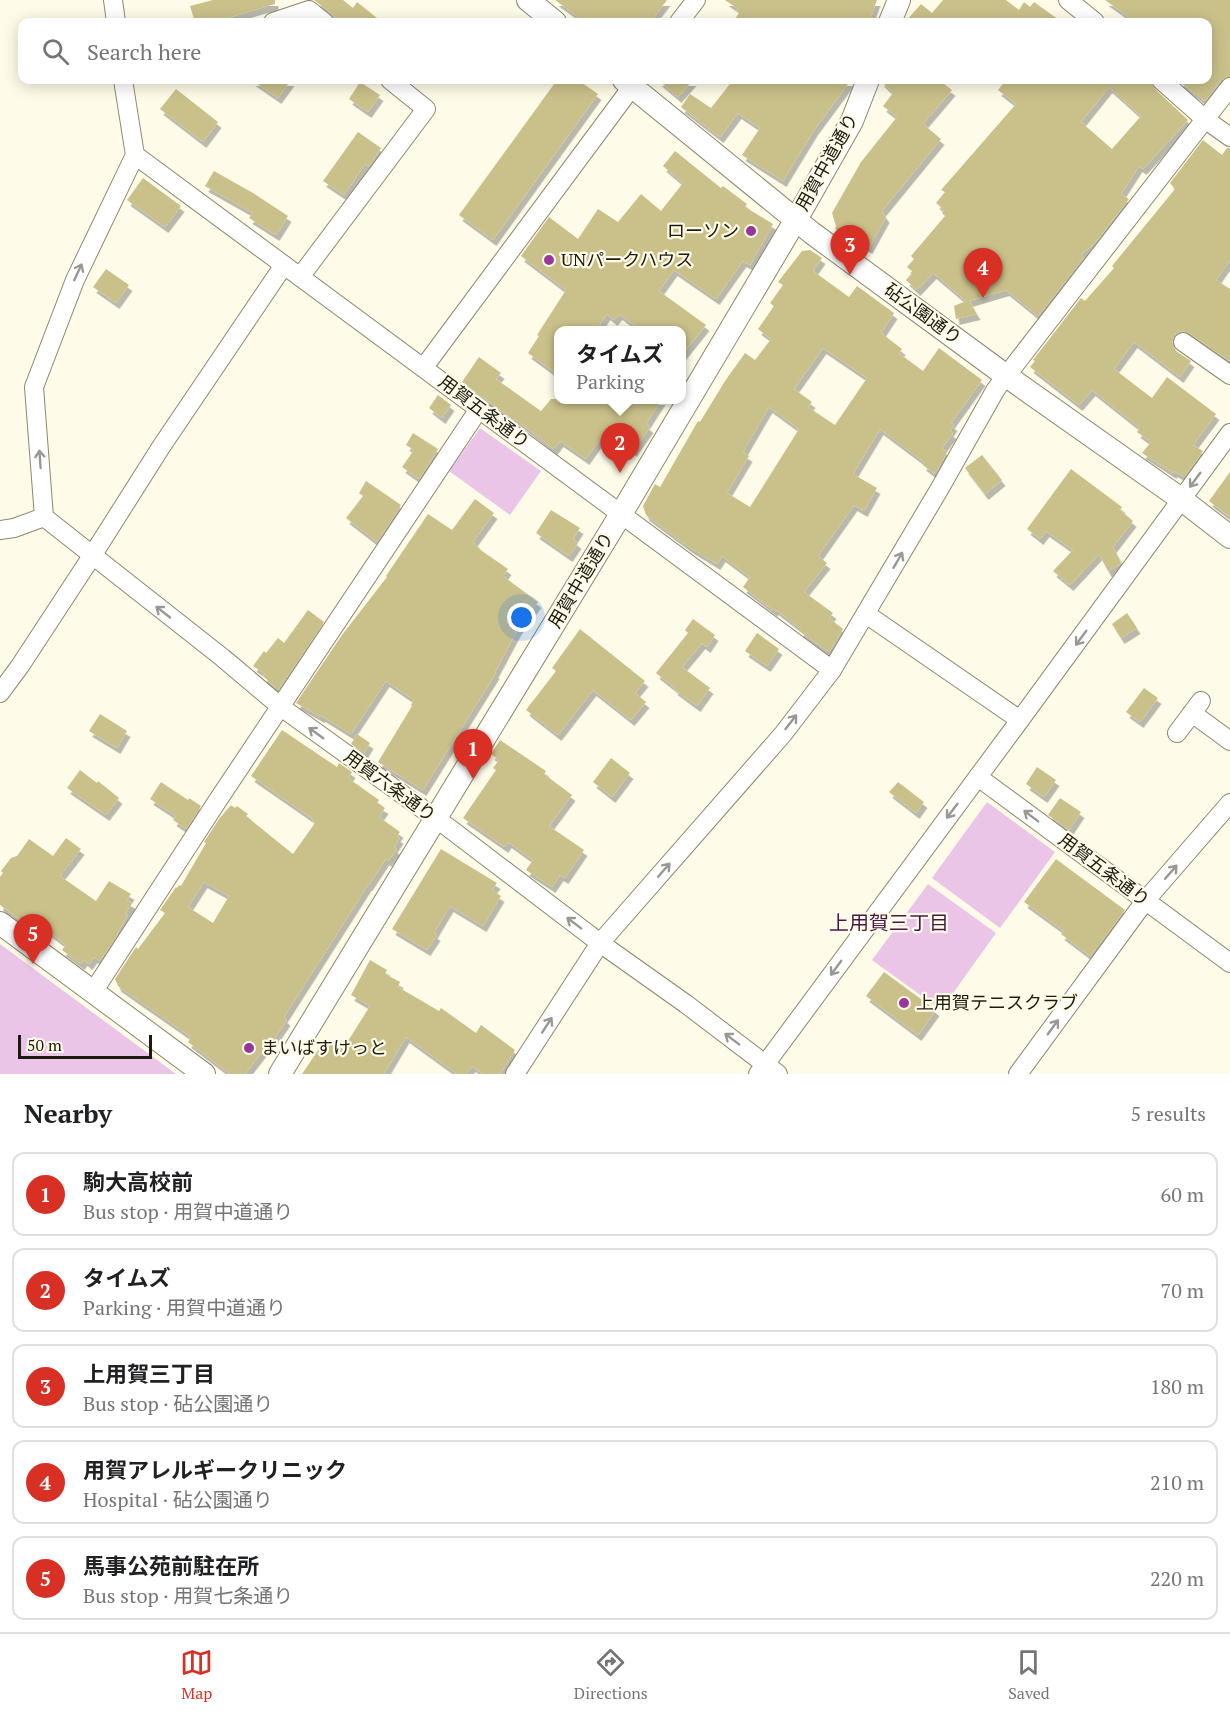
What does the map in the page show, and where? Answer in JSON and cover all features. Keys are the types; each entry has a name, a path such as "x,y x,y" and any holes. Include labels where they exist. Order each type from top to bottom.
{"street":[{"path":"113,0 115,18"},
{"path":"528,0 550,18"},
{"path":"683,18 696,0"},
{"path":"892,18 899,0"},
{"path":"1068,0 1090,18"},
{"path":"285,18 309,10 319,18"},
{"path":"0,530 14,528 44,517 34,387 75,280 135,155 124,84"},
{"path":"300,277 426,109 395,84"},
{"path":"424,367 630,84"},
{"name":"砧公園通り","path":"633,84 795,219 1005,375 1230,537"},
{"name":"用賀中道通り","path":"686,404 852,121 866,84"},
{"path":"1166,84 1206,120 1230,137"},
{"path":"514,1074 600,943 783,734 832,670 1005,375 1230,87"},
{"name":"用賀五条通り","path":"135,155 832,670"},
{"path":"3,682 20,666 161,447 284,265"},
{"path":"1183,342 1230,375"},
{"name":"用賀中道通り","path":"280,1074 686,404"},
{"path":"93,992 479,409"},
{"path":"767,1071 978,777 1230,433"},
{"name":"用賀六条通り","path":"44,517 223,658 281,707 435,819 767,1071"},
{"path":"866,614 1020,720"},
{"path":"1177,733 1196,707 1230,741"},
{"name":"用賀五条通り","path":"978,777 1230,963"},
{"path":"1018,1074 1145,901 1230,803"},
{"path":"0,923 204,1074"}],"shaded area":[{"path":"480,428 541,471 510,515 449,471"},
{"path":"987,802 1055,852 1000,928 932,878"},
{"path":"928,884 996,933 941,1010 872,960"},
{"path":"0,944 176,1074 0,1074"}],"building":[{"path":"213,0 275,0 275,4 227,18 194,18 190,6"},
{"path":"314,0 343,0 353,8 357,2 377,18 335,18"},
{"path":"555,0 667,0 653,18 580,18"},
{"path":"725,0 877,0 870,18 736,18 739,13 736,11 738,9"},
{"path":"943,0 1006,0 1019,10 1024,2 1030,7 1034,2 1056,18 909,18 921,4 932,13"},
{"path":"1105,0 1230,0 1230,76 1221,80 1205,101 1182,84 1212,84 1212,18 1130,18"},
{"path":"258,84 288,84 278,98"},
{"path":"359,84 363,84 380,95 368,112 349,99"},
{"path":"554,84 584,84 598,94 493,240 459,215"},
{"path":"663,84 689,84 678,97"},
{"path":"730,84 848,84 814,130 783,181 742,155 760,128 738,113 720,137 681,107 690,94 711,108"},
{"path":"884,84 944,84 952,90 923,124 941,139 882,211 886,217 869,248 835,229 832,213 861,162 897,117 883,106 893,93"},
{"path":"1003,84 1152,84 1188,120 1143,169 1139,166 1121,194 1129,199 1094,244 1081,254 1084,257 1038,316 1006,290 969,301 977,314 956,319 954,306 966,301 933,273 917,290 906,280 913,272 907,267 914,259 911,256 945,216 942,213 944,210 936,203 945,192 941,190 1016,104 998,90","holes":["1109,87 1141,116 1112,149 1081,122"]},
{"path":"176,89 218,122 203,142 160,109"},
{"path":"358,132 381,148 368,167 365,164 344,195 323,181"},
{"path":"1203,140 1222,155 1227,148 1230,148 1230,260 1216,280 1230,289 1230,361 1183,331 1174,335 1172,342 1176,351 1191,361 1180,377 1134,342 1114,369 1152,398 1167,377 1216,414 1193,445 1203,451 1184,477 1174,471 1173,473 1142,453 1151,442 1137,432 1140,428 1092,390 1079,405 1030,367 1081,298 1085,301 1114,268 1112,266 1175,189 1170,183"},
{"path":"675,151 721,188 723,186 747,204 745,207 773,224 750,265 743,261 716,299 674,270 659,291 706,325 686,350 686,326 635,326 619,314 614,320 607,314 599,326 554,326 554,372 528,353 566,290 521,256 549,217 578,239 598,209 618,222 641,194 661,211 683,183 663,166"},
{"path":"214,171 288,216 276,235 249,218 253,213 205,186"},
{"path":"143,178 181,206 165,227 127,200"},
{"path":"810,250 822,258 813,271 849,297 857,286 894,313 881,333 902,349 900,354 923,371 939,348 982,380 951,423 954,425 950,431 953,433 942,448 947,452 935,474 923,465 924,462 880,429 853,474 877,488 864,511 854,505 818,556 827,563 804,592 833,613 829,618 843,629 829,652 743,587 750,577 722,556 717,564 689,547 646,515 643,506 655,484 660,487 698,421 700,422 745,353 755,360 771,339 758,329 774,306 770,303 783,285 778,282 802,251","holes":["823,348 867,378 835,425 808,407 812,402 794,389","769,407 799,429 750,507 727,493 749,456 743,452"]},
{"path":"106,269 129,285 116,303 93,287"},
{"path":"479,357 501,373 496,379 541,411 551,399 554,399 554,404 659,404 646,424 650,427 633,451 631,449 627,454 602,436 586,459 560,441 554,449 462,382"},
{"path":"438,395 451,405 442,418 429,408"},
{"path":"413,433 438,449 419,479 402,467 414,450 406,445"},
{"path":"982,455 1002,480 985,494 965,468"},
{"path":"1071,469 1122,507 1120,510 1133,521 1113,547 1121,563 1108,571 1099,554 1070,585 1053,571 1073,550 1046,531 1040,539 1027,529"},
{"path":"1230,472 1230,517 1209,501"},
{"path":"366,481 401,505 377,542 346,518 363,496 359,493"},
{"path":"475,499 494,513 473,542 508,569 503,576 538,602 518,629 496,673 423,790 378,762 414,700 386,681 351,734 296,703 342,635 387,577 428,514 452,530"},
{"path":"551,510 580,528 573,539 578,543 569,556 536,533"},
{"path":"308,610 324,622 278,690 263,676 265,674 253,666 278,638 284,643"},
{"path":"1127,613 1137,628 1121,638 1112,624"},
{"path":"693,619 715,635 707,647 702,643 682,667 710,688 697,706 656,673 688,633 685,630"},
{"path":"580,629 645,681 635,693 646,702 631,720 593,690 558,735 526,710 556,671 552,668"},
{"path":"757,633 779,649 767,666 745,651"},
{"path":"1144,688 1158,698 1140,722 1126,712"},
{"path":"100,714 127,731 117,748 89,731"},
{"path":"282,730 337,767 339,763 352,772 348,778 379,800 377,803 385,808 379,817 400,832 397,836 400,838 394,847 397,849 388,861 386,859 368,885 284,1017 287,1020 274,1039 245,1074 230,1074 188,1042 191,1037 118,986 115,979 136,947 138,949 165,913 160,910 176,887 181,886 206,843 204,842 231,805 235,808 237,806 248,814 246,816 293,854 315,823 313,819 251,776","holes":["204,882 229,896 213,923 188,907"]},
{"path":"357,734 370,743 364,753 351,744"},
{"path":"500,740 546,771 544,774 572,795 549,826 584,850 565,878 560,875 552,887 526,870 533,860 508,842 505,847 463,818 496,770 493,768 499,760 491,754"},
{"path":"611,758 630,773 612,797 593,782"},
{"path":"1037,767 1056,780 1044,797 1026,784"},
{"path":"80,770 119,798 106,815 67,788"},
{"path":"161,782 201,806 186,829 173,820 176,816 150,799"},
{"path":"898,782 924,802 916,813 889,792"},
{"path":"1060,798 1081,812 1069,830 1048,815"},
{"path":"66,838 81,849 60,876 96,901 109,881 131,894 127,900 132,903 125,914 128,915 118,934 100,961 94,957 89,964 84,960 81,964 62,950 66,945 30,917 26,924 0,905 0,877 3,873 1,871 11,858 17,856 29,839 53,856"},
{"path":"441,849 497,883 492,890 501,896 483,926 450,906 434,933 437,935 427,950 392,929"},
{"path":"1056,859 1125,910 1090,956 1061,934 1064,931 1024,902"},
{"path":"370,960 387,970 385,974 400,982 398,987 439,1011 441,1008 476,1033 481,1025 515,1050 500,1074 483,1074 472,1066 466,1074 457,1074 406,1037 384,1074 302,1074 325,1040 343,1049 370,1006 351,995"},
{"path":"884,972 936,1010 918,1035 866,996"}],"place":[{"name":"ローソン","path":"751,231"},
{"name":"UNパークハウス","path":"549,260"},
{"name":"上用賀三丁目","path":"850,275"},
{"name":"用賀アレルギークリニック","path":"983,298"},
{"name":"タイムズ","path":"620,473"},
{"name":"駒大高校前","path":"473,779"},
{"name":"馬事公苑前駐在所","path":"33,964"},
{"name":"上用賀テニスクラブ","path":"904,1003"},
{"name":"まいばすけっと","path":"249,1048"}],"district":[{"name":"上用賀三丁目","path":"889,923"}]}
